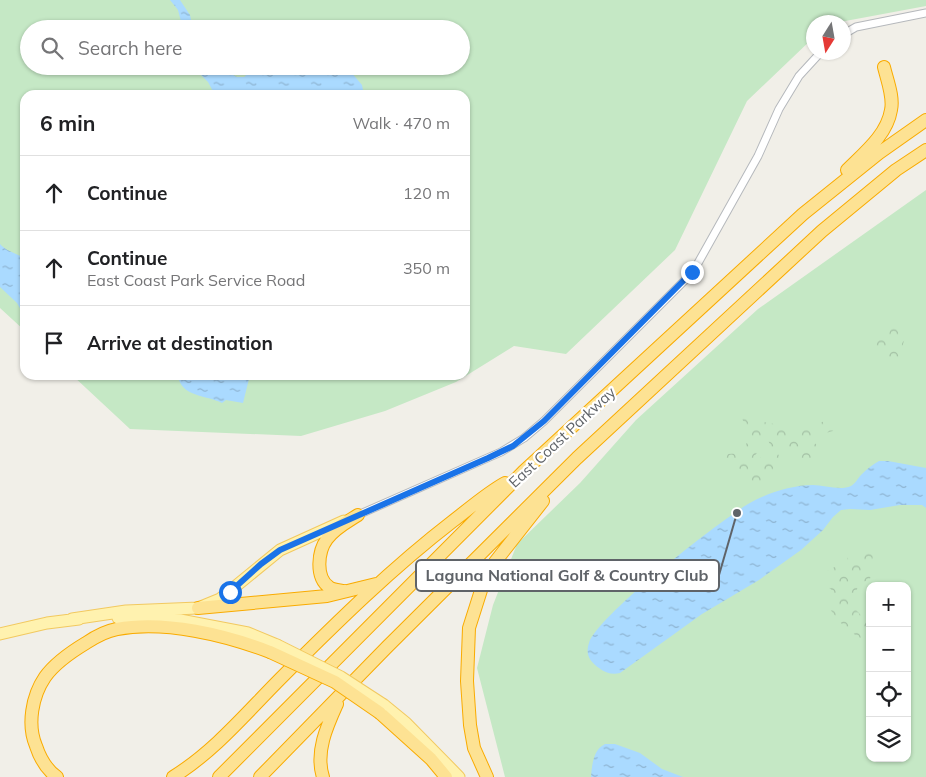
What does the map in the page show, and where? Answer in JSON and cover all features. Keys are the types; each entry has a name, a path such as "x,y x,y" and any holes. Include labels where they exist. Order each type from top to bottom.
{"highway":[{"path":"803,214 883,131 892,109 884,67"},
{"name":"East Coast Parkway","path":"219,777 524,472 803,214 879,153 926,120"},
{"name":"East Coast Parkway","path":"260,777 554,481 822,231 896,170 926,150"},
{"path":"173,777 190,767 219,742 283,676 397,566 498,487 524,472"},
{"path":"486,777 474,748 470,725 467,681 469,628 484,584 495,562 511,539 539,507 554,481"},
{"path":"351,591 341,591 329,587 322,576 319,562 322,548 330,535 358,515"},
{"path":"198,608 298,599 351,591 380,582"},
{"path":"57,777 40,759 32,738 31,716 36,696 44,677 57,663 94,638 115,629 137,626 189,630 274,649 382,709 446,777"},
{"path":"323,777 321,770 325,730 342,694"}],"main road":[{"path":"0,634 72,619 126,611 198,608 220,599 280,550 358,515"},
{"path":"72,619 180,620 248,633 274,649"},
{"path":"382,709 431,747 459,777"}],"street":[{"path":"851,30 856,27 926,13"},
{"path":"358,515 501,452 524,438 544,421 692,272 758,156 779,109 799,76 814,60"}],"green space":[{"path":"0,0 926,0 926,6 851,20 851,15 806,15 806,45 747,101 675,250 566,354 514,346 470,373 470,90 20,90 20,326 0,308"},
{"path":"926,190 926,777 505,777 477,668 493,605 517,544 580,483 636,420 758,309"},
{"path":"891,327 898,328 906,334 899,358 889,363 882,362 868,342 880,336 888,337"},
{"path":"77,380 459,380 385,411 301,436 130,429"},
{"path":"742,418 807,430 824,421 836,427 833,431 822,434 813,441 824,453 811,461 798,459 771,447 768,440 761,437 757,442 761,447 754,457 759,459 764,455 777,452 781,460 774,465 776,470 767,482 760,485 752,485 751,478 743,477 743,471 716,462 716,455 746,451 746,444 751,438 752,431 745,426"},
{"path":"856,547 873,555 872,561 864,564 872,568 870,579 858,585 856,594 856,610 866,622 866,641 853,634 842,624 823,598 830,596 831,589 825,586 827,580 822,574 847,560 850,552"}],"water":[{"path":"170,0 180,0 191,20 181,20 178,10"},
{"path":"201,75 233,75 244,77 246,75 354,75 362,85 363,90 212,90"},
{"path":"0,244 20,256 20,308 0,287"},
{"path":"179,380 249,380 243,403 226,400 222,403 195,394 184,388"},
{"path":"879,461 926,468 926,508 922,505 900,505 870,510 841,510 801,550 759,580 702,614 620,673 612,674 604,671 591,660 588,654 589,643 597,630 613,612 687,548 733,514 755,500 788,488 805,485 837,488 851,486 865,471"},
{"path":"605,744 615,744 640,753 662,769 683,777 591,777 596,754"}],"place":[{"name":"Laguna National Golf & Country Club","path":"737,513"}],"route":[{"path":"230,592 261,564 280,550 513,446 544,421 692,272"}]}
